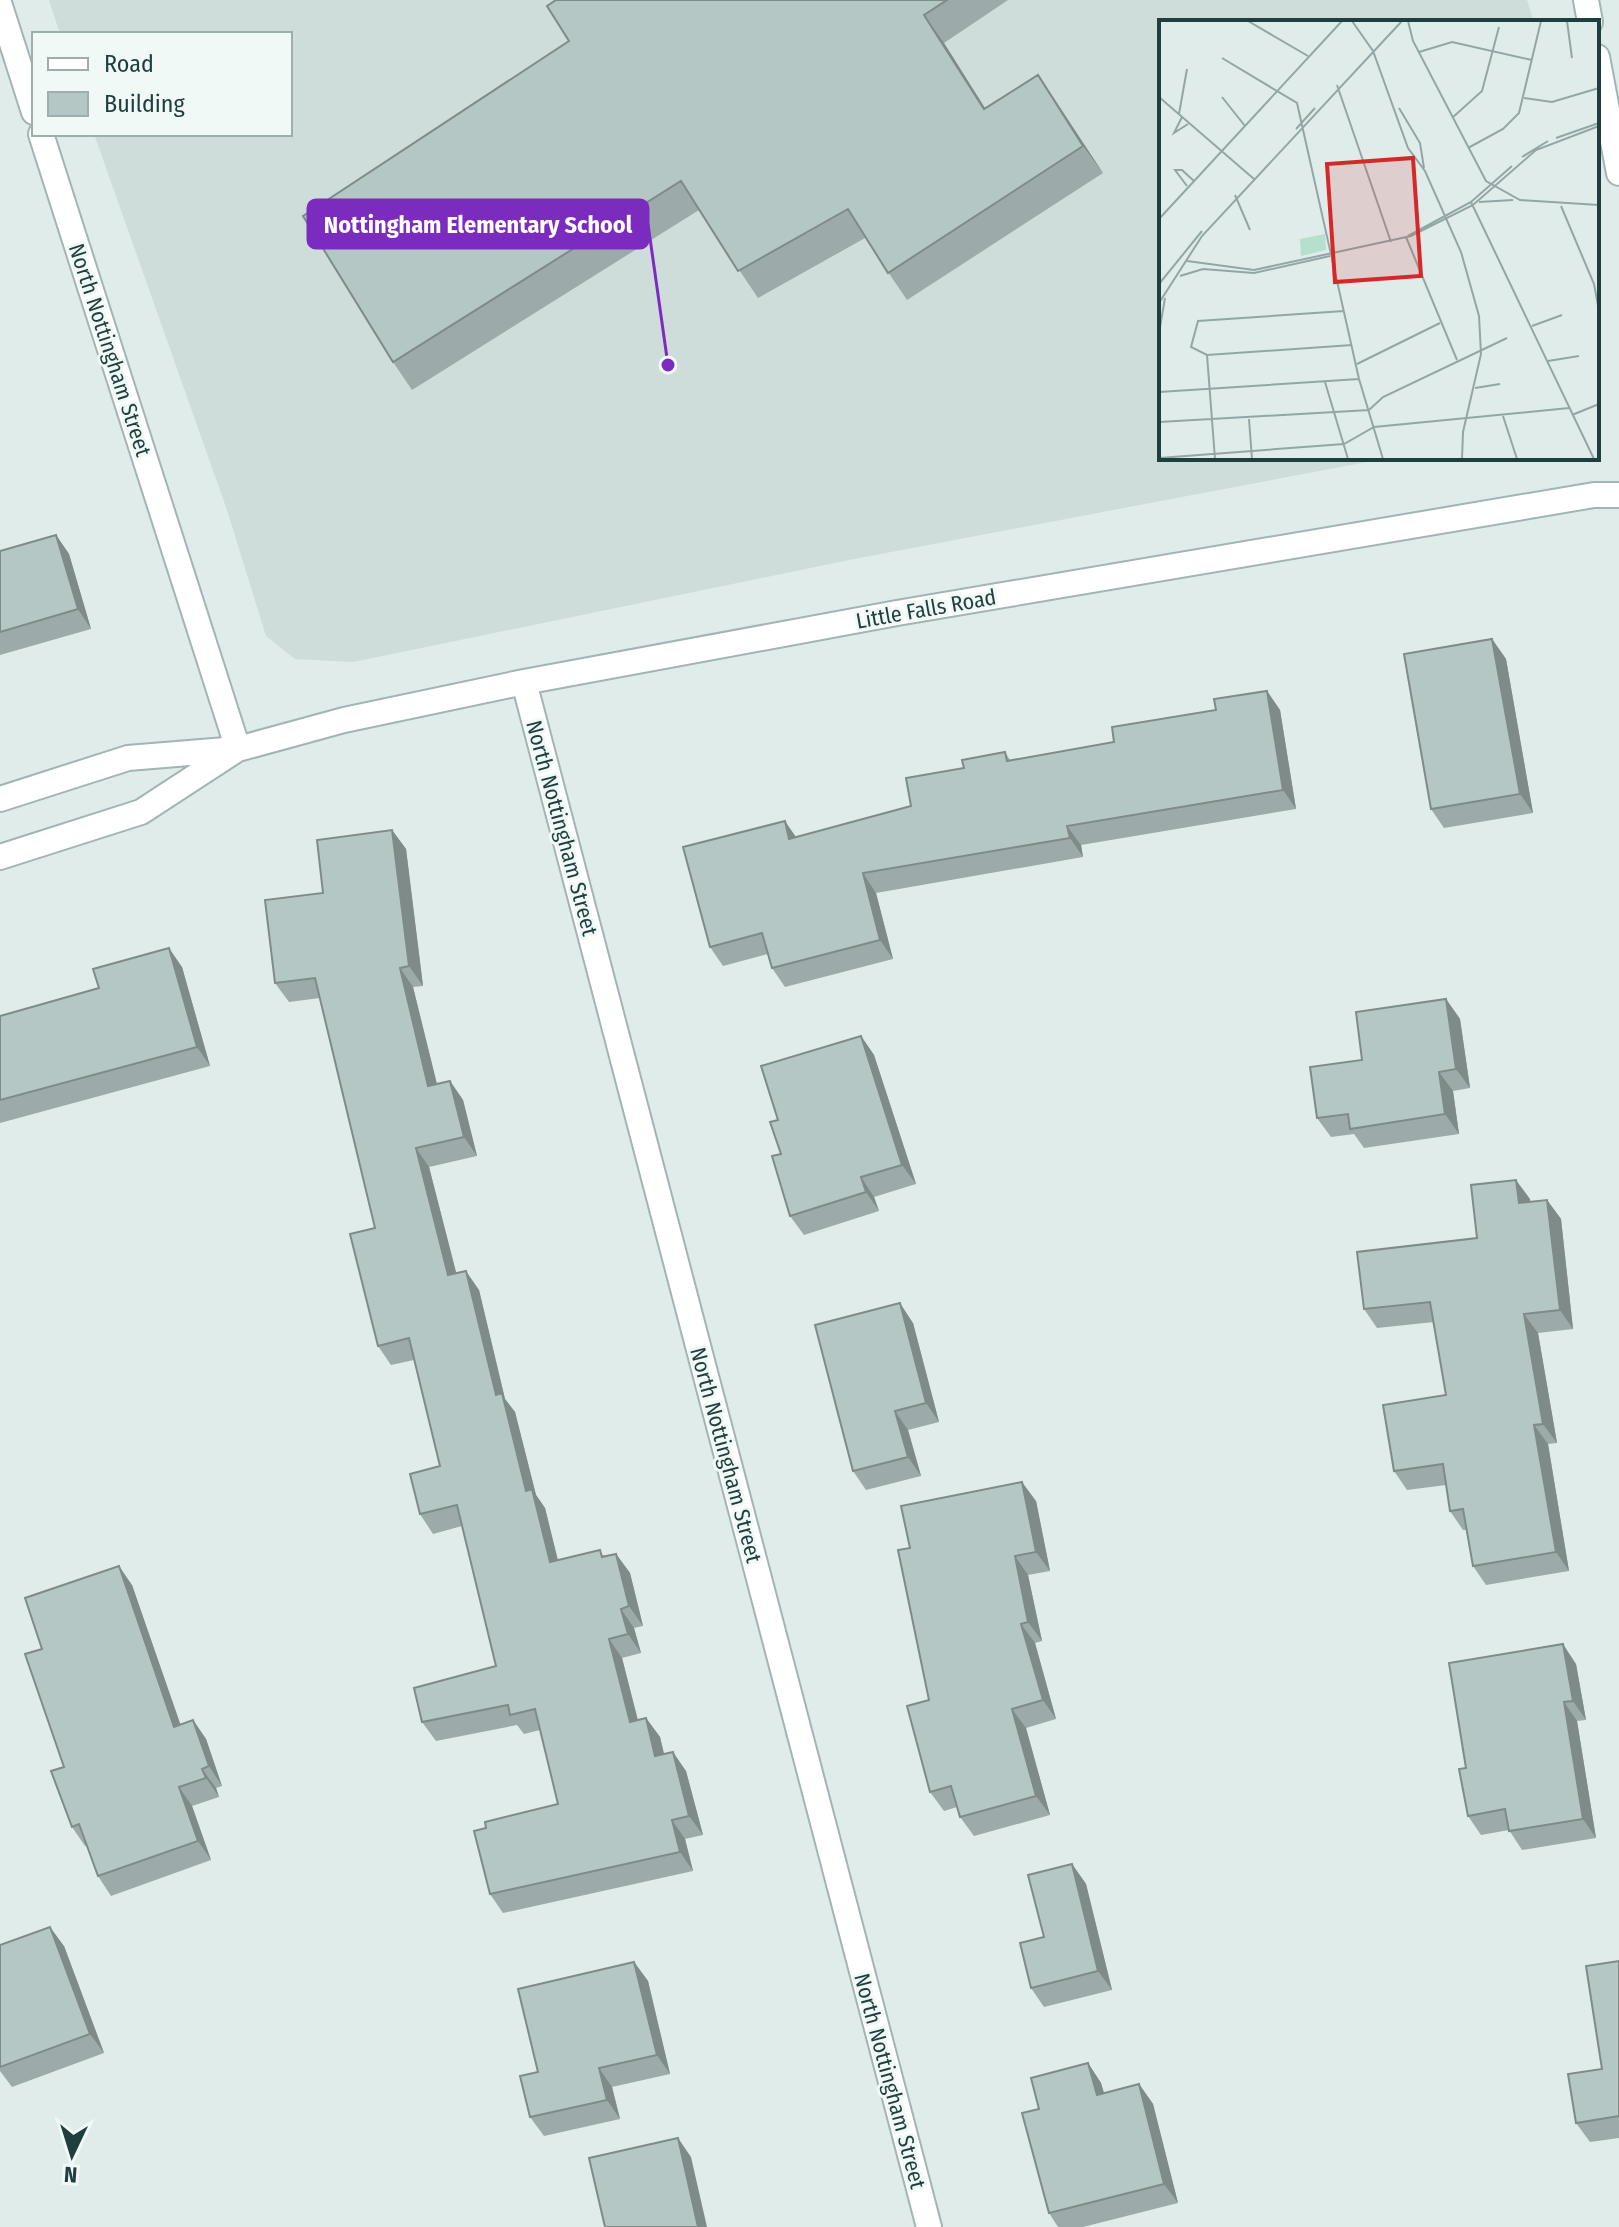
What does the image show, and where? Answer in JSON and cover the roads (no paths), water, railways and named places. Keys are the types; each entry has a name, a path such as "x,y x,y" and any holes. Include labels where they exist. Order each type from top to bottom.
{"street":[{"path":"1586,0 1590,20"},
{"path":"0,6 32,106"},
{"path":"1599,68 1619,173"},
{"name":"North Nottingham Street","path":"42,136 238,749"},
{"name":"Little Falls Road","path":"0,799 128,758 238,749 344,720 524,682 897,613 1594,495 1619,495"},
{"name":"North Nottingham Street","path":"524,682 929,2227"},
{"name":"Little Falls Road","path":"0,857 141,812 238,749"}],"place":[{"name":"Nottingham Elementary School","path":"668,365"}]}
